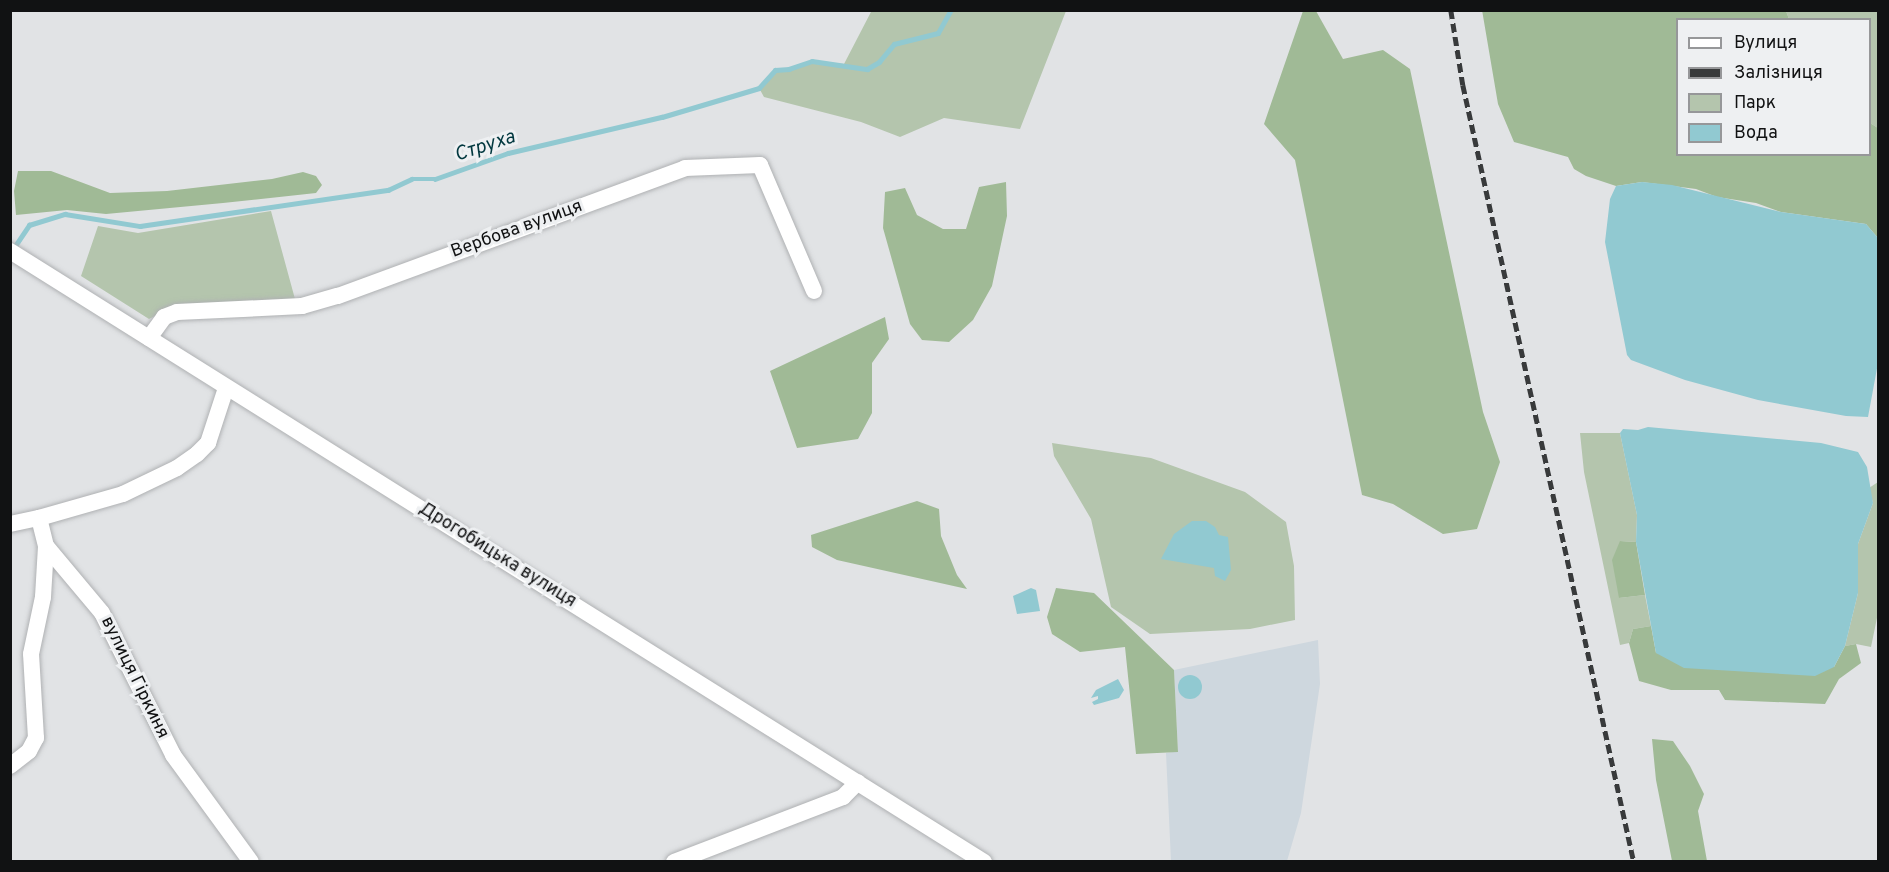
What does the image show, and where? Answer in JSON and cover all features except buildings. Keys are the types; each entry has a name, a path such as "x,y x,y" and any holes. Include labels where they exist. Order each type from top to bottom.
{"street":[{"name":"Вербова вулиця","path":"149,338 164,317 177,312 302,306 338,296 685,168 760,165 814,291"},
{"name":"Дрогобицька вулиця","path":"16,255 984,861"},
{"path":"10,524 123,494 177,468 208,443 226,388"},
{"name":"вулиця Гіркиня","path":"39,518 46,546 102,613 161,736 251,861"},
{"path":"10,766 29,751 36,738 31,654 43,597 46,546"},
{"path":"674,861 843,797 858,782"}],"shaded area":[{"path":"1318,640 1320,684 1301,813 1287,861 1171,861 1166,753 1178,751 1174,670"}],"green space":[{"path":"872,10 1066,11 1020,129 944,118 900,137 861,122 764,97 759,88 775,70 789,69 812,61 844,64"},
{"path":"1482,10 1786,11 1789,18 1676,18 1676,156 1871,156 1871,124 1878,128 1878,238 1866,224 1781,212 1756,203 1717,197 1696,189 1642,182 1616,186 1586,176 1574,169 1568,157 1514,142 1498,104"},
{"path":"1303,11 1316,11 1343,59 1383,50 1410,69 1483,412 1500,462 1477,529 1443,534 1393,504 1362,495 1295,160 1264,124"},
{"path":"1786,11 1878,11 1878,128 1871,124 1871,18 1789,18"},
{"path":"18,171 51,171 110,193 167,191 272,179 303,172 316,176 322,185 316,193 223,203 106,214 67,210 16,215 14,191"},
{"path":"1006,182 1007,216 992,286 973,320 949,342 922,340 910,324 883,228 885,192 905,188 917,215 943,229 966,229 979,187"},
{"path":"271,211 295,299 159,314 149,319 81,276 98,226 138,233"},
{"path":"885,317 889,339 872,363 872,413 858,439 797,448 770,371"},
{"path":"1580,433 1620,433 1637,515 1636,542 1620,541 1619,598 1645,595 1651,626 1633,629 1629,643 1620,645 1584,472"},
{"path":"1052,443 1151,458 1245,492 1286,522 1294,566 1295,620 1250,629 1150,634 1111,607 1091,519 1054,456"},
{"path":"1878,482 1878,613 1871,647 1856,644 1845,646 1858,593 1858,544 1873,503 1869,488"},
{"path":"917,501 939,509 941,536 957,575 967,589 837,560 812,547 811,535"},
{"path":"1620,541 1636,542 1645,595 1619,598 1612,560"},
{"path":"1056,588 1094,593 1174,670 1178,752 1136,754 1125,647 1080,652 1052,634 1047,617"},
{"path":"1651,626 1656,653 1834,667 1845,646 1856,644 1861,663 1839,679 1825,704 1725,700 1719,690 1671,690 1639,681 1629,643 1633,629"},
{"path":"1652,739 1673,741 1690,766 1704,794 1698,811 1707,861 1672,861 1656,780"}],"water":[{"path":"1642,182 1672,185 1781,212 1866,224 1878,238 1878,363 1868,417 1846,416 1758,400 1685,380 1631,360 1627,355 1605,242 1610,199 1616,186"},
{"path":"1648,427 1821,443 1858,452 1867,467 1873,503 1858,544 1858,593 1845,646 1834,667 1815,676 1684,668 1656,653 1636,542 1637,515 1620,433 1623,429 1638,430"},
{"path":"1192,521 1206,521 1215,527 1219,535 1228,537 1231,570 1225,581 1215,576 1214,568 1161,559 1174,534"},
{"path":"1031,588 1036,590 1040,611 1017,614 1013,596"},
{"path":"1190,675 1199,678 1202,687 1199,696 1190,699 1181,696 1178,687 1181,678"},
{"path":"1118,679 1124,690 1119,698 1094,705 1092,702 1098,699 1098,696 1091,698 1096,690"}],"waterway":[{"name":"Струха","path":"13,249 29,225 65,214 140,226 388,190 412,179 435,179 508,153 662,117 759,88 775,70 789,69 812,61 867,69 879,62 894,44 938,33 951,10"}],"railway":[{"path":"1451,10 1463,85 1634,862"}]}
